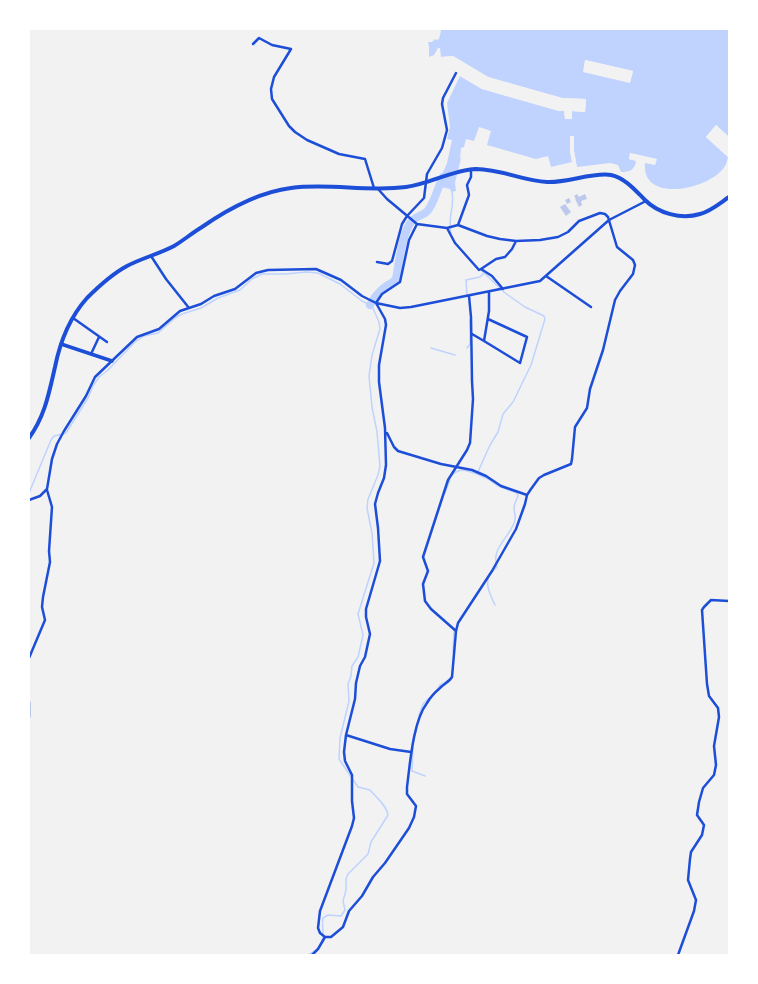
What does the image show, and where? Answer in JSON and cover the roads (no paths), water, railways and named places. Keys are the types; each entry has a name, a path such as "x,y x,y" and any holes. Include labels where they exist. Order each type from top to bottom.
{"main road":[{"path":"29,438 38,425 45,408 61,344 73,318 88,297 108,278 126,266 151,256 179,242 232,209 279,190 300,187 406,187 426,183 462,171 490,170 534,181 548,182 566,181 598,175 610,175 626,182 654,208 663,212 688,216 703,213 729,196"}],"street":[{"path":"253,44 259,38 272,45 291,49 274,77 271,89 272,99 289,126 301,136 345,156 365,159 376,188 384,197 417,224 447,228 458,226 494,238 544,240 563,235 579,221 600,213 605,214 609,220 617,247 634,261 633,274 615,300 603,350 590,389 587,408 575,427 571,464 542,476 531,488 516,529 492,571 458,623 452,677 438,689 424,707 411,752 407,790 410,799 416,806 414,817 400,842 373,878 362,896 349,911 343,927 334,935 325,937 320,933 318,928 320,911 354,818 352,801 352,775 344,757 346,735 355,699 356,683 360,666 365,657 370,634 366,617 366,609 380,561 375,504 386,470 385,428 379,375 379,359 386,325 385,319 376,302"},
{"path":"377,262 388,264 392,261 401,228 407,216 424,198 428,171 443,146 447,127 442,104 443,98 456,73"},
{"path":"458,226 469,195 467,185 471,177 471,170"},
{"path":"29,658 44,620 42,607 50,562 49,551 52,508 47,489 52,459 59,440 86,396 93,379 136,337 159,329 176,314 201,304 214,296 231,291 253,274 260,271 308,268 316,269 333,276 362,296 376,302 388,306 407,308 536,283 546,276 609,220 646,201"},
{"path":"376,302 382,294 400,282 409,240 417,224"},
{"path":"447,228 455,243 479,270 481,269 492,276 503,289"},
{"path":"481,269 496,259 505,257 510,253 516,240"},
{"path":"151,256 166,279 189,308"},
{"path":"546,276 591,307"},
{"path":"484,341 490,304 489,292"},
{"path":"456,631 431,609 425,601 423,584 428,571 423,557 448,480 470,443 473,399 472,333 469,296"},
{"path":"73,318 107,342"},
{"path":"472,333 520,363 527,337 488,319"},
{"path":"91,354 98,337"},
{"path":"61,344 112,361"},
{"path":"385,428 390,442 398,451 436,463 463,468 481,474 501,486 527,496"},
{"path":"29,500 40,496 47,489"},
{"path":"678,955 696,900 688,880 692,852 702,835 704,825 697,815 699,802 703,788 714,775 716,765 714,746 719,717 718,708 709,696 707,684 702,610 711,600 729,601"},
{"path":"29,702 29,717"},
{"path":"346,735 390,748 411,752"},
{"path":"312,955 318,949 325,937"}],"water":[{"path":"439,29 729,29 729,137 716,125 706,137 728,157 726,165 718,174 693,186 679,189 665,188 654,184 647,176 645,163 655,165 656,159 630,153 629,159 636,161 631,170 624,172 621,172 618,165 610,163 577,167 573,136 570,137 572,162 551,167 548,156 536,159 487,145 491,131 479,127 474,141 466,139 464,147 461,148 461,158 455,183 456,191 451,192 450,189 437,186 447,163 452,140 447,139 450,127 447,103 460,76 482,89 559,111 564,111 565,118 572,119 571,111 585,112 586,99 562,98 488,77 453,56 441,57 440,48 438,48 434,55 429,57 428,42 439,39 441,31","holes":["585,60 633,71 630,82 584,72"]}],"waterway":[{"path":"370,305 380,291 396,279 401,249 408,227 415,218 425,213 429,209 443,177"},
{"path":"451,233 450,223 453,202 452,192"},
{"path":"452,475 461,470 477,474 490,445 498,432 503,414 513,402 531,365 545,319 544,316 525,307 505,293 481,270"},
{"path":"29,493 51,440 54,436 66,433 99,377 108,370 135,342 144,336 158,333 175,318 182,314 201,308 218,298 240,290 252,279 262,274 306,272 318,273 340,284 362,301 372,306 379,322 380,329 372,355 369,376 380,466 368,499 367,508 372,533 374,563 358,614 363,635 358,657 352,666 348,684 349,701 340,738 339,759 358,787 370,790 383,805 388,815 371,842 368,854 348,874 343,901 345,910 341,916 328,915 323,918 322,941"},
{"path":"467,295 466,280 480,277 484,273"},
{"path":"467,348 470,344 470,320"},
{"path":"431,348 455,355"},
{"path":"477,474 498,486 517,493 518,496 514,506 515,521 498,549 496,554 497,567 491,573"},
{"path":"445,493 450,480"},
{"path":"488,578 488,589 495,605"},
{"path":"453,652 454,630"},
{"path":"436,691 440,685 446,682"},
{"path":"419,715 423,704 429,698"},
{"path":"413,748 412,771 425,776"},
{"path":"308,955 315,951"}]}
